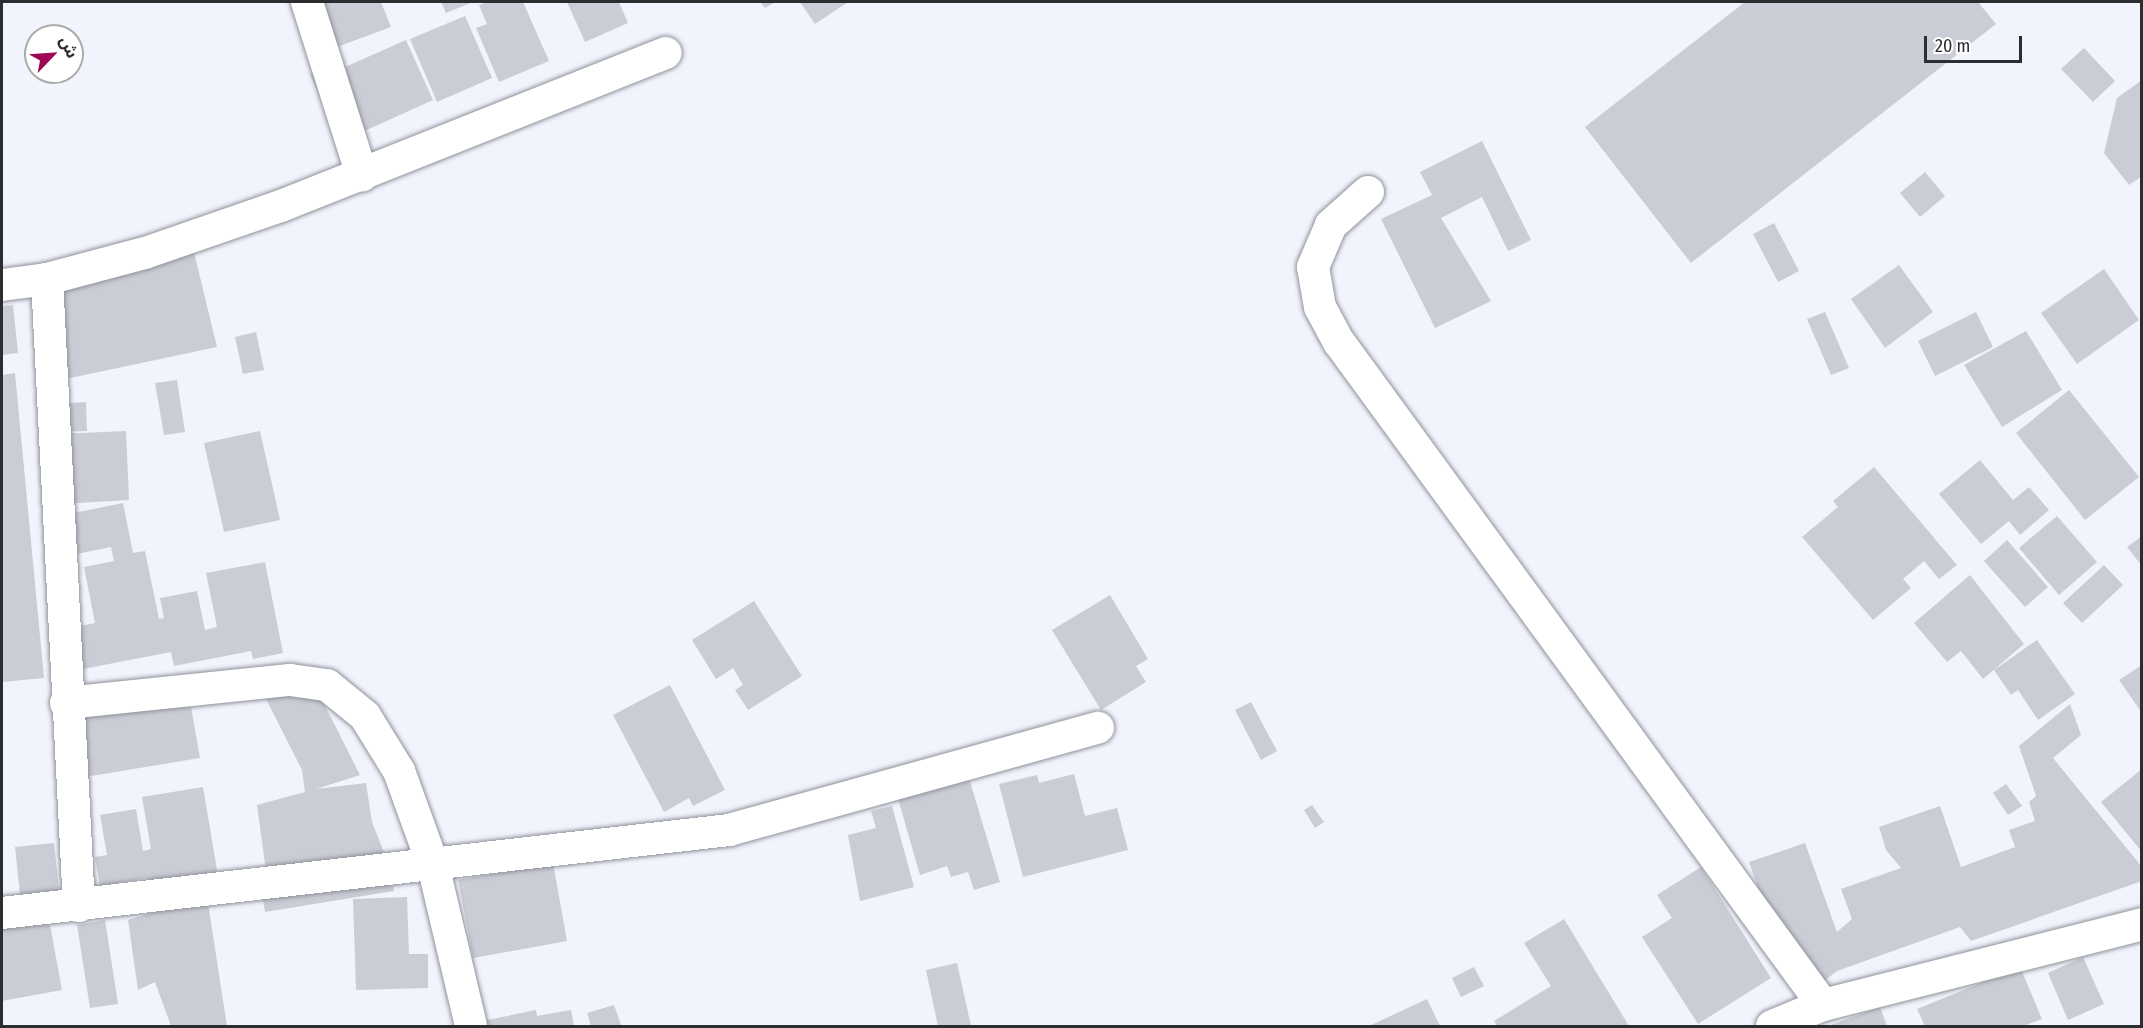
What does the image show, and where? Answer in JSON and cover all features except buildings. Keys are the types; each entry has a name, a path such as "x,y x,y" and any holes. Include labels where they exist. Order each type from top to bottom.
{"street":[{"path":"307,2 362,175"},
{"path":"2,285 46,279 145,253 362,175 666,53"},
{"path":"1368,192 1331,225 1313,267 1320,307 1339,342 1823,1005"},
{"path":"46,279 66,703 79,906"},
{"path":"66,703 290,680 327,685 365,716 399,771 433,865 471,1026"},
{"path":"2,913 729,830 1098,728"},
{"path":"1772,1026 1823,1005 2142,924"}]}
